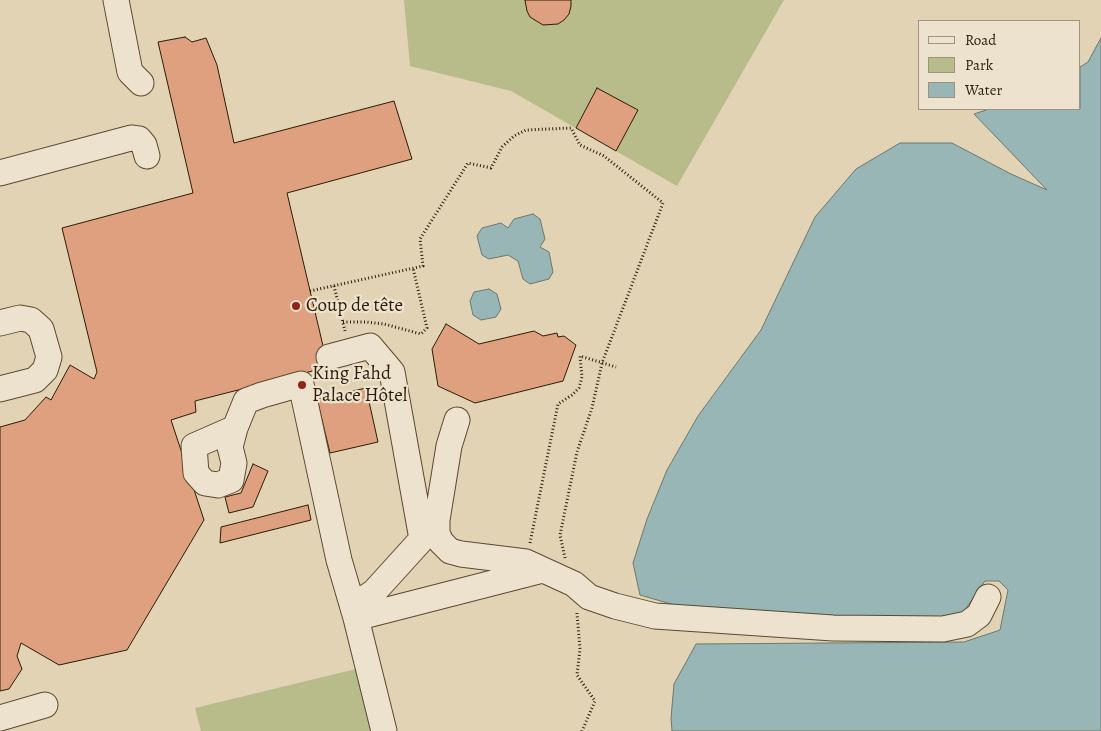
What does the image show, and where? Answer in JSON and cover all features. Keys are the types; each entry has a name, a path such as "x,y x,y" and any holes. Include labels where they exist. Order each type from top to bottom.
{"lane":[{"path":"116,0 130,72 141,83"},
{"path":"0,173 131,138 139,138 144,145 147,156"},
{"path":"0,323 20,318 31,320 41,329 49,357 45,370 35,380 0,389"},
{"path":"339,354 370,346 392,372 429,531"},
{"path":"235,428 246,401 302,384 339,560 355,612 384,731"},
{"path":"355,612 429,531 457,420"},
{"path":"429,531 436,533 440,542 450,551 535,566 574,584 589,597 655,616 833,628 943,629 967,624 979,615 988,597"},
{"path":"355,612 535,566"},
{"path":"0,718 45,706"}],"path":[{"path":"310,291 423,266 420,239 468,162 491,168 502,147 514,136 526,130 571,128 580,145 604,156 663,203 602,363 592,408 574,465 560,535 574,584"},
{"path":"343,322 384,324 421,334 427,328 413,268"},
{"path":"334,286 343,322 339,354"},
{"path":"535,566 558,404 579,388 582,378 580,356 616,367"},
{"path":"580,649 577,675 596,701 582,731"}],"green space":[{"path":"404,0 784,0 677,186 511,91 410,66"},
{"path":"356,669 371,731 201,731 195,708"}],"water":[{"path":"1101,38 1101,731 672,731 671,718 674,684 696,644 964,642 1000,630 1008,590 999,581 985,581 967,607 970,617 940,625 702,613 640,595 633,563 647,519 667,470 698,416 761,330 815,217 856,169 900,143 952,143 1011,174 1047,190 974,114 986,110 1081,110 1081,66 1088,62"},
{"path":"533,214 540,219 545,239 540,247 549,252 553,272 549,279 530,284 523,279 518,261 508,255 489,259 482,255 477,236 482,228 501,223 508,228 514,219"},
{"path":"489,289 497,294 501,309 496,317 481,320 473,315 470,301 474,292"}],"building":[{"path":"525,0 571,0 571,6 569,14 564,20 558,24 543,25 530,17"},
{"name":"King Fahd Palace Hôtel","path":"185,37 192,42 206,38 217,65 234,143 394,101 412,159 287,193 328,367 195,401 196,412 171,420 204,520 127,650 59,665 21,643 17,656 22,669 9,689 0,691 0,427 25,420 46,397 51,400 70,365 94,379 97,372 62,228 193,193 158,42"},
{"path":"597,88 638,110 616,151 576,128"},
{"path":"446,324 479,344 534,331 543,336 557,333 558,337 564,336 576,345 563,381 475,403 438,386 432,349"},
{"path":"366,388 378,442 330,453 317,399"},
{"path":"253,464 268,471 253,507 229,513 225,497 241,493"},
{"path":"308,505 311,520 220,543 221,527"}],"place":[{"name":"Coup de tête","path":"296,306"},
{"name":"King Fahd Palace Hôtel","path":"302,385"}]}
